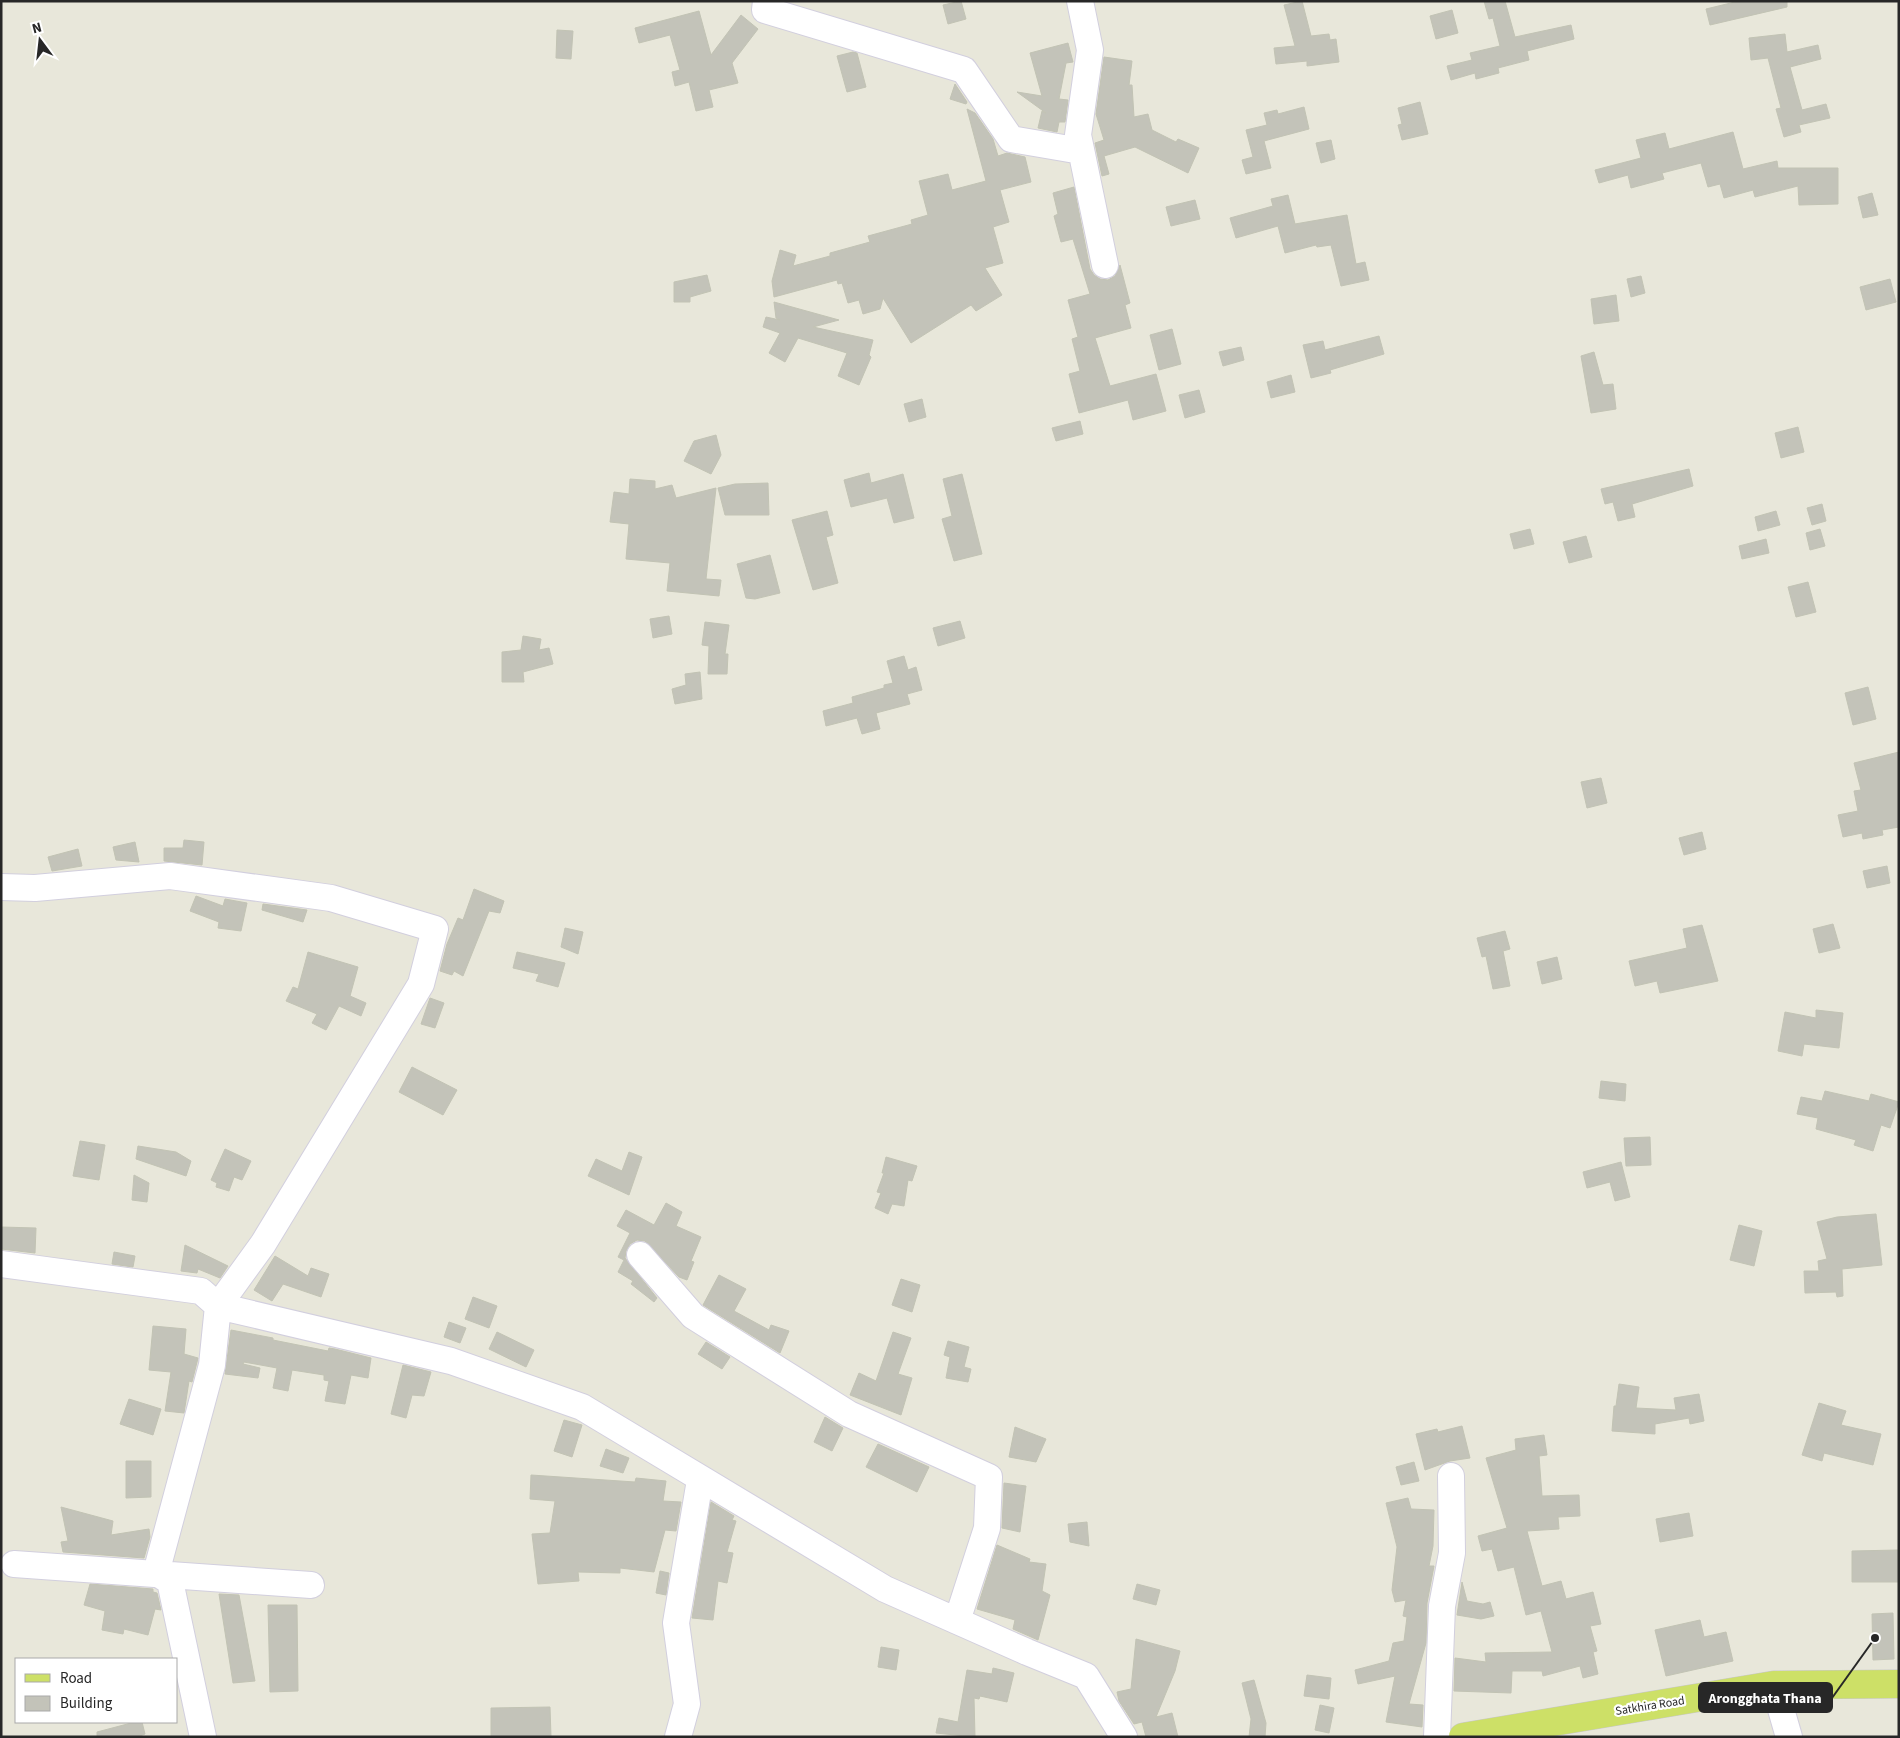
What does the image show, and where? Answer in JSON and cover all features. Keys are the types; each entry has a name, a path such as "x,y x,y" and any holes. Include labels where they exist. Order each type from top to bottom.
{"main road":[{"name":"Satkhira Road","path":"1463,1737 1774,1685 1899,1684"}],"street":[{"path":"766,1 766,10 964,70 1011,139 1082,151"},
{"path":"1080,1 1090,50 1078,135 1105,265"},
{"path":"1,887 36,888 170,876 331,898 435,929 421,984 263,1244 218,1306 212,1365 156,1573"},
{"path":"640,1254 693,1316 849,1414 989,1477 986,1528 958,1621"},
{"path":"1,1264 202,1291 218,1306 451,1361 573,1404 885,1589 1086,1676 1124,1737"},
{"path":"1438,1737 1442,1606 1452,1554 1451,1476"},
{"path":"678,1737 687,1704 676,1623 700,1480"},
{"path":"14,1564 311,1585"},
{"path":"156,1573 170,1581 203,1737"},
{"path":"1774,1685 1789,1737"}],"building":[{"path":"961,1 966,19 948,24 943,5"},
{"path":"1302,1 1311,36 1329,34 1330,40 1336,39 1339,62 1307,66 1307,61 1276,64 1274,48 1295,46 1284,5"},
{"path":"1484,1 1505,1 1515,37 1571,25 1574,39 1527,51 1529,60 1498,68 1499,73 1476,79 1475,73 1451,80 1447,66 1472,60 1470,53 1500,46 1493,18 1489,19"},
{"path":"1739,1 1787,1 1787,7 1710,25 1706,9"},
{"path":"1452,10 1458,33 1436,39 1430,16"},
{"path":"699,11 711,55 741,15 758,29 732,63 738,83 709,90 713,107 696,111 689,82 675,86 672,72 680,70 670,35 639,43 635,28"},
{"path":"557,30 573,31 571,59 556,58"},
{"path":"1785,34 1787,52 1818,45 1821,59 1790,67 1802,110 1826,104 1830,118 1799,125 1801,132 1784,137 1776,109 1781,108 1768,58 1751,60 1749,38"},
{"path":"1068,43 1073,62 1066,63 1059,99 1068,100 1065,122 1059,122 1057,132 1038,128 1042,111 1046,113 1017,92 1042,96 1030,53"},
{"path":"853,52 857,53 866,87 847,92 837,56"},
{"path":"1104,57 1132,61 1129,85 1132,85 1134,117 1148,114 1152,130 1176,142 1178,139 1199,148 1188,173 1135,147 1104,156 1109,174 1102,176 1095,143 1104,140 1096,114"},
{"path":"955,84 967,102 966,104 950,99"},
{"path":"1420,102 1428,134 1402,140 1398,125 1402,124 1398,108"},
{"path":"1304,107 1309,129 1264,141 1271,168 1246,174 1242,160 1253,157 1246,130 1267,125 1264,113 1277,110 1278,114"},
{"path":"967,109 975,113 993,139 998,156 1007,153 1025,157 1031,182 1000,190 1009,222 993,227 1003,263 985,268 1002,295 976,311 971,305 911,343 883,298 880,309 863,314 859,300 848,303 842,283 838,284 837,280 774,297 772,281 780,250 796,255 793,266 830,256 830,253 870,242 868,236 912,224 911,220 928,215 919,181 948,174 952,190 986,181"},
{"path":"1733,132 1743,169 1777,161 1778,168 1838,168 1838,204 1799,205 1798,186 1755,197 1753,190 1724,198 1720,184 1708,187 1701,163 1662,173 1664,179 1631,188 1628,175 1599,183 1595,170 1641,158 1636,140 1665,133 1669,149"},
{"path":"1331,140 1335,159 1321,163 1316,143"},
{"path":"1074,187 1090,269 1100,279 1108,280 1115,276 1120,265 1130,303 1125,305 1131,328 1095,338 1110,386 1156,374 1166,411 1133,420 1128,400 1079,413 1069,374 1080,371 1072,339 1078,337 1068,300 1090,294 1073,239 1061,242 1054,216 1058,214 1053,193"},
{"path":"1872,193 1878,215 1863,218 1858,197"},
{"path":"1288,195 1295,224 1347,215 1356,264 1365,262 1369,280 1341,286 1331,245 1317,247 1316,245 1285,253 1278,226 1236,238 1230,218 1273,206 1271,199"},
{"path":"1195,200 1200,219 1171,226 1166,207"},
{"path":"707,275 711,291 690,297 690,302 674,302 674,282"},
{"path":"1641,276 1645,293 1631,297 1627,279"},
{"path":"1890,279 1896,302 1866,310 1860,287"},
{"path":"1616,295 1619,321 1594,324 1591,299"},
{"path":"774,302 839,320 813,327 873,340 869,355 871,357 859,385 838,376 847,353 798,338 785,362 769,353 780,333 763,327 766,317 780,320 776,318"},
{"path":"1172,329 1181,364 1159,370 1150,335"},
{"path":"1379,336 1384,354 1330,370 1331,373 1311,378 1303,345 1323,341 1325,350"},
{"path":"1241,347 1244,360 1223,366 1219,352"},
{"path":"1594,352 1603,385 1613,384 1616,409 1591,413 1581,356"},
{"path":"1291,375 1295,392 1271,398 1267,382"},
{"path":"1199,390 1205,412 1185,418 1179,395"},
{"path":"922,399 926,417 909,422 904,404"},
{"path":"1080,421 1083,434 1056,441 1052,428"},
{"path":"1798,427 1804,452 1781,458 1775,433"},
{"path":"716,435 721,455 711,474 684,461 694,441"},
{"path":"1689,469 1693,486 1632,504 1635,517 1618,521 1613,502 1605,504 1601,489"},
{"path":"869,473 871,483 903,474 914,518 894,523 887,498 851,507 844,480"},
{"path":"962,474 982,554 954,561 942,519 952,516 943,479"},
{"path":"630,479 655,481 655,489 672,485 676,498 716,488 706,579 721,580 719,596 667,591 670,563 626,559 629,524 610,522 614,492 629,494"},
{"path":"768,483 769,515 725,515 718,488 735,484"},
{"path":"1822,504 1826,521 1812,525 1807,508"},
{"path":"827,511 833,535 826,537 838,583 813,590 792,520"},
{"path":"1776,511 1780,525 1758,531 1755,517"},
{"path":"1530,529 1534,544 1514,549 1510,534"},
{"path":"1820,529 1825,546 1810,550 1806,533"},
{"path":"1586,536 1592,557 1569,563 1563,542"},
{"path":"1766,539 1769,553 1742,559 1739,546"},
{"path":"770,555 780,593 755,599 746,598 737,564"},
{"path":"1808,582 1816,612 1796,617 1788,587"},
{"path":"669,616 672,634 653,638 650,619"},
{"path":"960,621 965,638 938,646 933,628"},
{"path":"705,622 729,625 725,654 728,654 727,674 708,674 709,646 702,645"},
{"path":"523,636 541,639 539,650 549,648 553,664 523,672 524,682 502,682 502,652 521,650"},
{"path":"904,656 908,670 916,667 922,690 907,694 910,704 876,713 880,729 862,734 857,718 826,726 823,711 853,703 852,697 884,688 884,685 893,683 887,661"},
{"path":"700,672 702,699 675,704 672,689 686,685 685,674"},
{"path":"1868,687 1876,719 1853,725 1845,693"},
{"path":"1899,752 1899,827 1882,830 1883,835 1863,839 1862,833 1843,837 1838,815 1858,811 1854,791 1861,790 1854,763"},
{"path":"1601,778 1607,803 1587,808 1581,782"},
{"path":"1702,832 1706,849 1684,855 1679,838"},
{"path":"184,840 204,842 202,865 164,861 164,848 183,848"},
{"path":"135,842 139,862 116,860 113,847"},
{"path":"78,849 82,866 52,871 48,857"},
{"path":"1887,866 1890,883 1867,888 1863,871"},
{"path":"474,889 504,901 500,913 489,911 463,976 454,971 452,975 440,971 447,944 458,918 463,920"},
{"path":"196,896 223,906 225,899 247,903 241,931 218,928 219,922 190,911"},
{"path":"263,904 307,910 303,922 262,910"},
{"path":"1833,924 1840,948 1819,953 1813,929"},
{"path":"1702,925 1718,981 1660,993 1657,981 1635,986 1629,961 1687,948 1683,929"},
{"path":"565,928 583,932 578,954 561,947"},
{"path":"1505,931 1510,949 1503,951 1510,986 1493,989 1486,956 1482,957 1477,938"},
{"path":"308,952 358,967 350,996 366,1003 361,1016 339,1006 326,1030 312,1023 317,1014 286,1001 293,987 298,989"},
{"path":"517,952 565,963 558,987 536,981 539,974 513,968"},
{"path":"1557,957 1562,979 1542,984 1537,962"},
{"path":"430,998 444,1003 435,1028 421,1024"},
{"path":"1816,1010 1843,1013 1839,1048 1804,1044 1802,1056 1778,1051 1785,1012 1816,1018"},
{"path":"412,1067 457,1090 443,1115 399,1092"},
{"path":"1601,1081 1626,1084 1625,1101 1599,1098"},
{"path":"1825,1091 1869,1101 1871,1094 1899,1102 1890,1128 1881,1125 1873,1151 1854,1145 1856,1140 1816,1129 1818,1118 1797,1114 1801,1097 1822,1101"},
{"path":"1650,1137 1651,1165 1626,1166 1624,1138"},
{"path":"80,1141 105,1145 99,1180 73,1176"},
{"path":"138,1146 176,1152 191,1161 186,1176 136,1159"},
{"path":"225,1149 251,1161 242,1180 234,1177 229,1191 216,1187 217,1183 211,1180"},
{"path":"629,1152 642,1157 629,1195 588,1176 596,1159 622,1171"},
{"path":"886,1157 917,1166 912,1181 908,1180 904,1206 892,1204 888,1214 875,1208 881,1193 877,1192 884,1173 882,1173"},
{"path":"1621,1162 1630,1197 1615,1201 1610,1182 1587,1188 1583,1172"},
{"path":"134,1175 149,1183 147,1202 132,1200"},
{"path":"666,1203 682,1212 676,1226 701,1237 691,1261 694,1262 687,1280 679,1277 645,1241 637,1240 630,1244 625,1258 657,1298 654,1302 631,1284 633,1281 618,1272 624,1260 618,1257 630,1233 617,1226 626,1210 654,1225"},
{"path":"1876,1214 1882,1265 1842,1269 1843,1296 1837,1297 1836,1292 1805,1293 1804,1271 1819,1271 1818,1261 1827,1259 1817,1222 1837,1217"},
{"path":"1739,1225 1762,1231 1754,1266 1730,1260"},
{"path":"1,1227 36,1228 35,1253 1,1249"},
{"path":"185,1245 228,1266 220,1278 198,1269 197,1273 181,1271"},
{"path":"114,1252 135,1256 133,1267 112,1264"},
{"path":"275,1256 308,1276 311,1268 329,1274 321,1297 283,1284 272,1301 254,1290"},
{"path":"719,1275 746,1289 734,1311 769,1330 771,1325 789,1331 780,1353 703,1305"},
{"path":"901,1279 920,1285 912,1312 892,1305"},
{"path":"473,1297 497,1306 489,1328 465,1319"},
{"path":"449,1322 466,1328 460,1343 444,1337"},
{"path":"153,1326 186,1329 184,1354 198,1358 192,1382 189,1381 184,1413 165,1411 171,1372 149,1370"},
{"path":"231,1330 328,1351 329,1348 335,1349 371,1358 368,1378 351,1375 345,1404 325,1401 329,1381 324,1380 324,1375 292,1370 288,1391 273,1388 277,1368 244,1362 243,1364 260,1368 258,1378 225,1374"},
{"path":"497,1332 534,1350 526,1367 489,1349"},
{"path":"893,1332 911,1338 898,1374 912,1378 901,1415 850,1395 859,1373 876,1381"},
{"path":"948,1341 969,1347 964,1367 971,1369 968,1382 946,1378 950,1357 944,1355"},
{"path":"706,1342 730,1357 722,1369 698,1354"},
{"path":"403,1365 431,1372 424,1396 412,1395 406,1418 391,1414"},
{"path":"1619,1384 1639,1387 1636,1408 1676,1410 1674,1398 1699,1394 1704,1421 1690,1424 1689,1418 1655,1424 1655,1434 1612,1431 1614,1406 1616,1406"},
{"path":"129,1399 161,1409 153,1435 120,1424"},
{"path":"1819,1403 1846,1411 1841,1425 1881,1434 1873,1465 1824,1453 1822,1461 1802,1455"},
{"path":"825,1417 843,1428 832,1451 814,1442"},
{"path":"564,1420 582,1425 572,1457 554,1451"},
{"path":"1462,1426 1470,1458 1450,1461 1425,1470 1416,1434 1437,1429 1438,1432"},
{"path":"1015,1427 1046,1439 1036,1462 1009,1457"},
{"path":"1544,1435 1547,1455 1539,1456 1542,1496 1579,1495 1580,1516 1558,1517 1559,1529 1527,1531 1542,1586 1561,1581 1566,1599 1593,1592 1601,1624 1590,1626 1597,1651 1593,1652 1598,1674 1583,1678 1580,1666 1543,1676 1542,1671 1512,1671 1511,1693 1454,1691 1455,1658 1486,1662 1485,1653 1552,1652 1541,1611 1526,1615 1514,1567 1498,1571 1492,1549 1482,1551 1478,1536 1507,1528 1486,1458 1516,1450 1515,1439"},
{"path":"878,1444 929,1467 917,1492 866,1467"},
{"path":"606,1449 629,1458 623,1473 600,1466"},
{"path":"126,1461 151,1461 151,1497 126,1498"},
{"path":"1414,1462 1419,1481 1401,1485 1396,1467"},
{"path":"531,1475 635,1482 636,1478 666,1481 663,1501 681,1502 676,1531 665,1530 654,1572 620,1568 620,1573 578,1572 579,1581 538,1584 532,1534 550,1533 555,1501 530,1499"},
{"path":"1004,1483 1026,1486 1020,1532 1002,1528"},
{"path":"1408,1498 1411,1509 1434,1510 1433,1546 1429,1566 1434,1566 1427,1603 1426,1643 1409,1704 1423,1705 1422,1727 1386,1722 1395,1676 1358,1684 1355,1670 1389,1661 1393,1643 1404,1641 1407,1617 1403,1616 1406,1600 1395,1602 1392,1590 1397,1547 1386,1503"},
{"path":"711,1502 734,1516 732,1520 736,1521 727,1552 733,1553 727,1583 718,1581 713,1620 692,1618"},
{"path":"61,1507 113,1521 111,1535 149,1529 150,1537 144,1558 63,1552 61,1542 68,1541"},
{"path":"1689,1513 1693,1536 1660,1542 1656,1519"},
{"path":"1087,1522 1089,1546 1070,1542 1068,1524"},
{"path":"997,1545 1030,1559 1029,1562 1046,1564 1042,1591 1050,1595 1038,1640 1013,1629 1015,1620 977,1609"},
{"path":"1899,1550 1899,1582 1852,1582 1852,1551"},
{"path":"660,1571 669,1573 666,1595 656,1593"},
{"path":"1462,1582 1467,1601 1483,1604 1490,1602 1494,1616 1481,1619 1457,1615"},
{"path":"90,1584 153,1589 153,1592 157,1593 161,1610 155,1609 148,1635 124,1629 123,1634 102,1630 105,1611 84,1605"},
{"path":"1137,1584 1160,1590 1156,1605 1133,1599"},
{"path":"219,1594 239,1595 255,1681 233,1683"},
{"path":"268,1605 297,1605 298,1691 270,1692"},
{"path":"1893,1613 1894,1659 1873,1660 1872,1614"},
{"path":"1700,1620 1704,1637 1726,1632 1733,1661 1666,1676 1655,1630"},
{"path":"1136,1639 1180,1651 1175,1671 1156,1717 1172,1713 1178,1737 1146,1737 1142,1722 1134,1724 1119,1701 1117,1692 1131,1689"},
{"path":"881,1647 899,1650 896,1670 878,1667"},
{"path":"993,1668 1014,1673 1007,1702 980,1696 979,1699 974,1698 975,1737 936,1733 939,1718 958,1722 967,1670 992,1674"},
{"path":"1307,1675 1331,1678 1329,1699 1304,1696"},
{"path":"1254,1680 1266,1723 1265,1737 1249,1737 1251,1719 1242,1683"},
{"path":"1320,1705 1334,1708 1329,1733 1315,1730"},
{"path":"550,1707 551,1737 491,1737 491,1708"},
{"path":"131,1723 142,1723 145,1734 137,1737 97,1737 97,1732"}],"place":[{"name":"Arongghata Thana","path":"1875,1638"}]}
